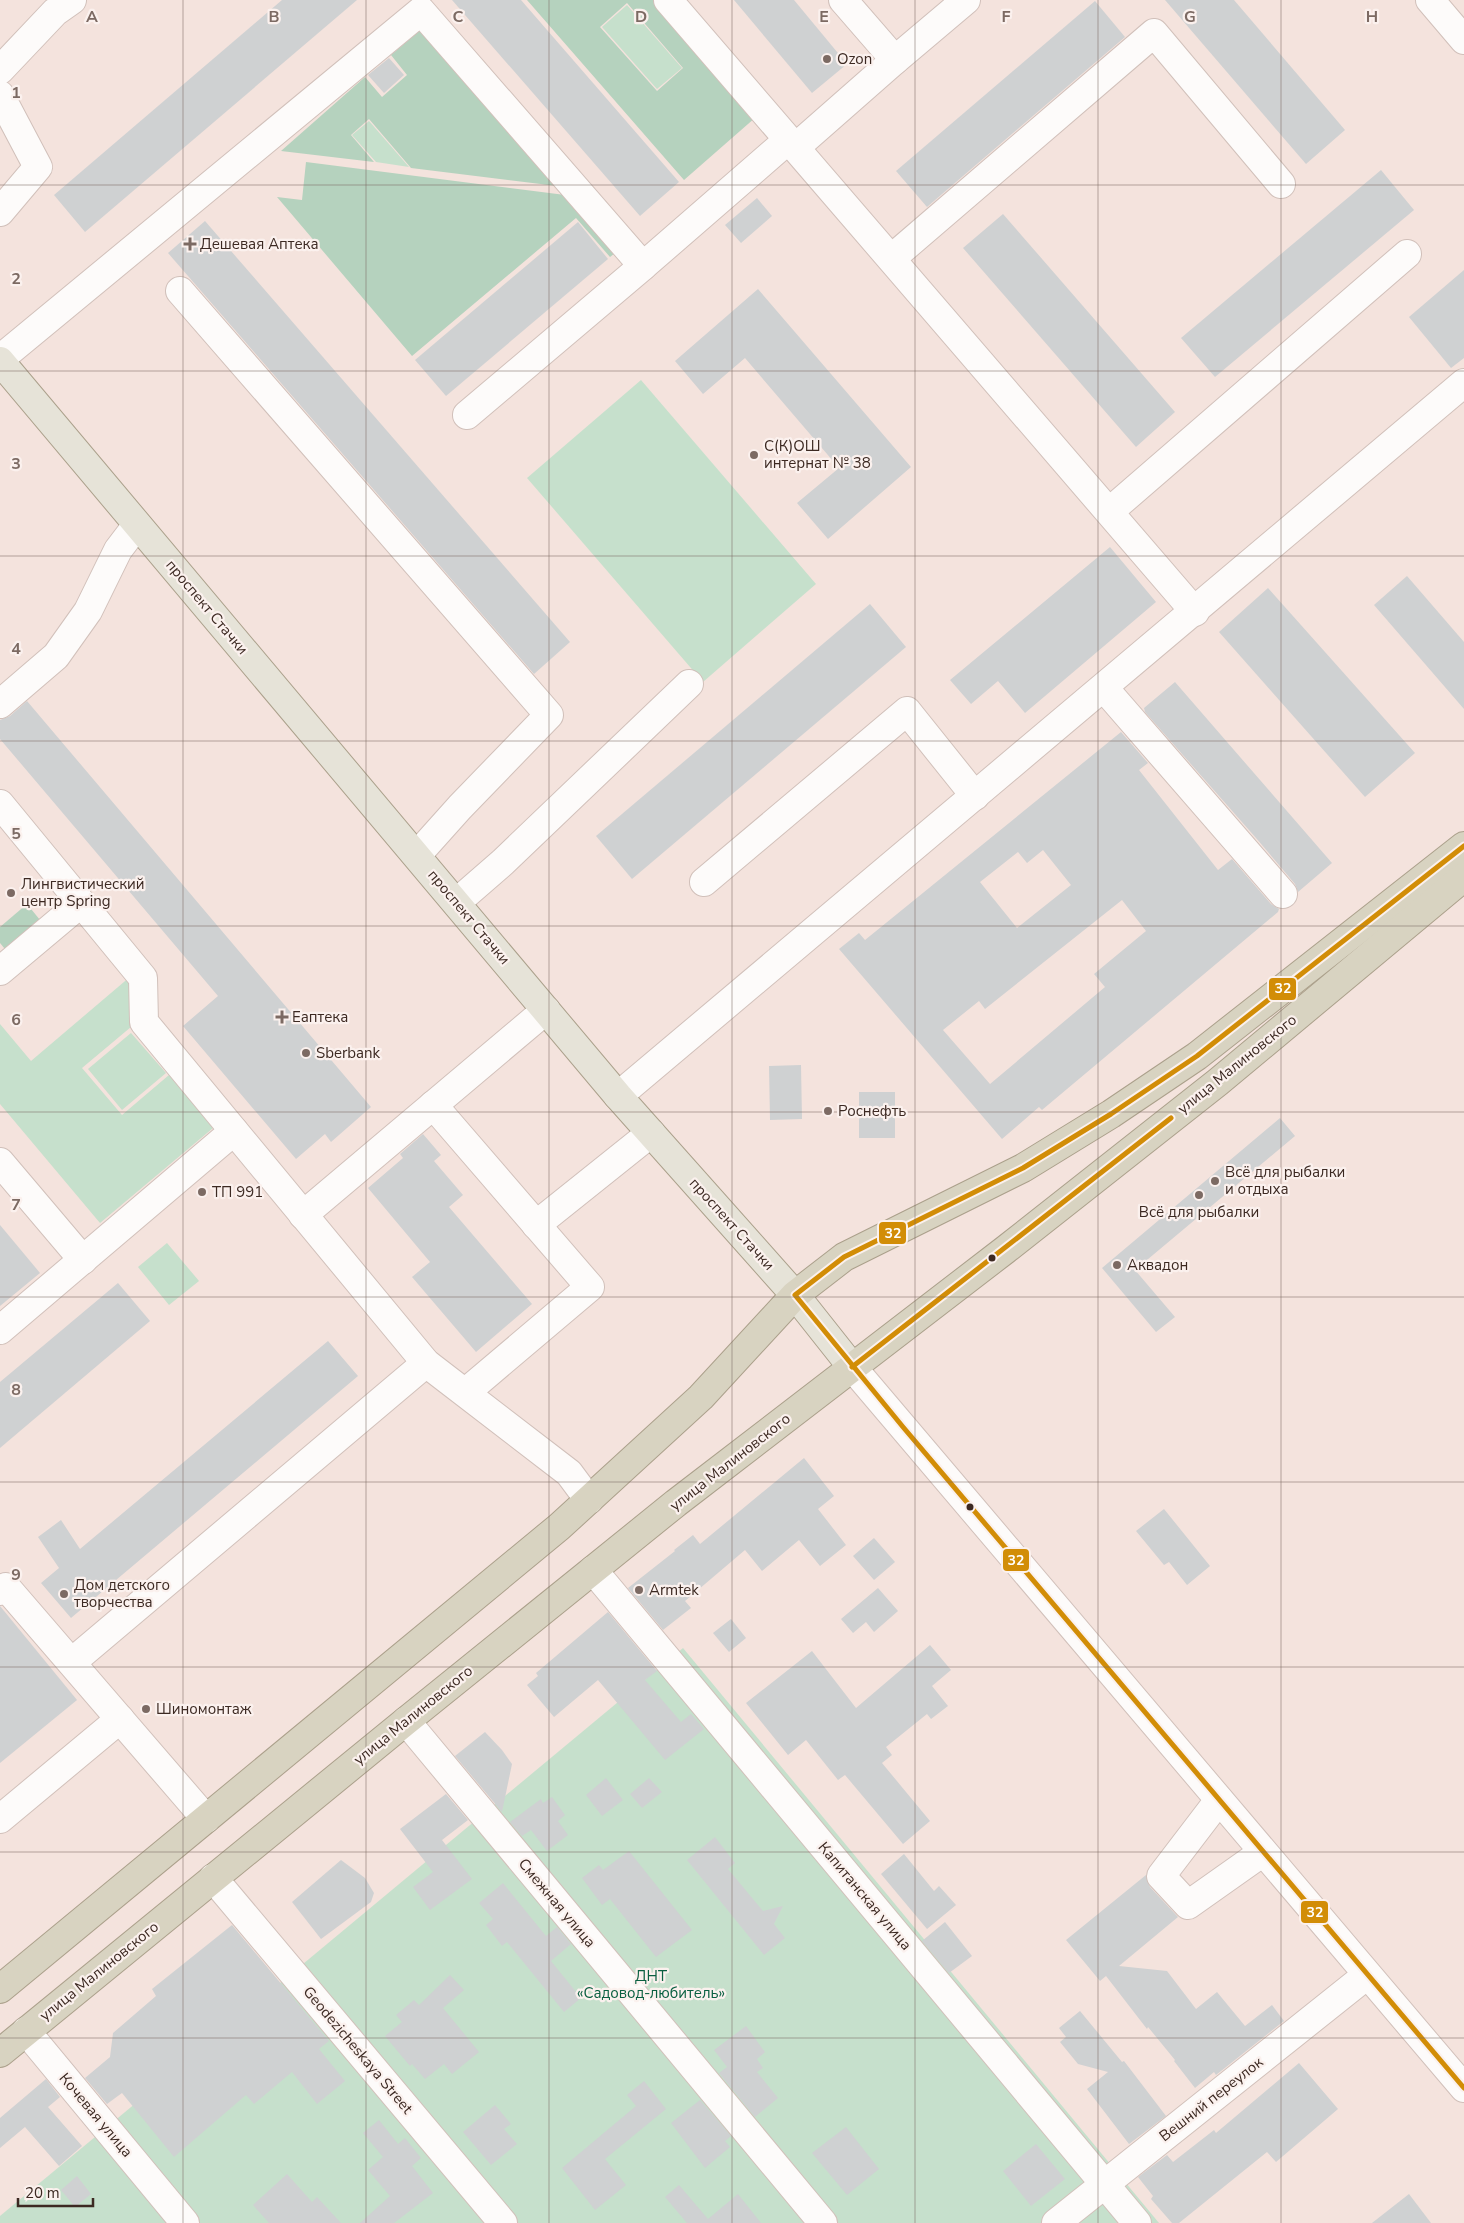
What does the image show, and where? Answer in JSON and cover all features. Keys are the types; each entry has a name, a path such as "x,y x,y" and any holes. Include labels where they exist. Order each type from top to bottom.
{"highway":[{"name":"улица Малиновского","path":"0,1989 552,1534 702,1397 795,1294 844,1257 1023,1168 1111,1114 1197,1056 1464,846"},
{"name":"улица Малиновского","path":"0,2053 406,1720 593,1570 1218,1082 1464,877"}],"main road":[{"name":"проспект Стачки","path":"0,360 618,1096 795,1294 852,1367"}],"street":[{"path":"0,70 55,12 72,0"},
{"path":"668,0 1195,612"},
{"path":"843,0 894,60"},
{"path":"467,415 966,0"},
{"path":"1430,0 1464,40"},
{"path":"0,360 422,11 644,266"},
{"path":"892,258 1154,33 1281,184"},
{"path":"0,95 38,167 0,212"},
{"path":"1110,511 1407,254"},
{"path":"180,291 549,715 460,806 417,855"},
{"path":"618,1096 1195,612 1464,383"},
{"path":"0,704 56,656 88,611 118,550 137,525"},
{"path":"457,902 503,862 689,684"},
{"path":"1104,688 1283,894"},
{"path":"704,882 907,711 975,796"},
{"path":"0,804 143,978 144,1022 426,1363 569,1473 589,1500"},
{"path":"0,971 82,903"},
{"path":"303,1214 546,1010"},
{"path":"433,1105 590,1287 466,1392"},
{"path":"0,1330 234,1131"},
{"path":"536,1224 651,1133"},
{"path":"0,1162 82,1260"},
{"path":"72,1662 426,1363"},
{"name":"проспект Стачки","path":"852,1367 1464,2088"},
{"name":"Капитанская улица","path":"593,1570 1137,2223"},
{"path":"0,1592 6,1587 206,1819"},
{"path":"0,1819 120,1719"},
{"name":"Смежная улица","path":"406,1720 823,2223"},
{"path":"1219,1800 1162,1876 1188,1906 1263,1852"},
{"name":"Geodezicheskaya Street","path":"213,1878 503,2223"},
{"name":"Вешний переулок","path":"1056,2223 1367,1975"},
{"name":"Кочевая улица","path":"26,2031 186,2223"}],"green space":[{"path":"527,0 654,0 756,117 684,180","holes":["627,3 683,68 657,91 600,27"]},
{"path":"627,5 682,68 657,89 602,27"},
{"path":"425,26 565,187 411,168 369,119 351,135 374,162 281,151 365,77 382,97 407,75 391,55"},
{"path":"369,121 409,167 376,162 352,135"},
{"path":"306,162 573,196 620,249 610,257 576,218 412,356 277,197 302,200"},
{"path":"641,380 816,584 703,682 527,478"},
{"path":"27,904 40,920 5,949 0,943 0,927"},
{"path":"131,976 156,1006 82,1068 122,1115 169,1075 213,1128 100,1223 0,1104 0,1024 31,1061"},
{"path":"131,1033 166,1073 122,1110 88,1069"},
{"path":"167,1243 199,1281 169,1305 138,1267"},
{"name":"ДНТ «Садовод-любитель»","path":"683,1648 1159,2223 0,2223 0,2216"}],"building":[{"path":"282,0 357,0 85,232 54,195"},
{"path":"452,0 521,0 679,182 640,216"},
{"path":"734,0 794,0 847,64 812,93"},
{"path":"1165,0 1234,0 1345,130 1306,164"},
{"path":"1095,1 1125,37 927,207 896,171"},
{"path":"389,58 404,75 384,93 368,75"},
{"path":"1381,170 1414,210 1215,377 1181,338"},
{"path":"757,198 772,216 741,243 725,225"},
{"path":"1003,214 1175,412 1136,447 963,248"},
{"path":"205,221 570,642 534,674 168,253"},
{"path":"578,222 608,259 446,396 415,360"},
{"path":"1464,270 1464,358 1451,368 1409,317"},
{"path":"758,289 911,467 828,539 797,503 839,468 745,358 703,394 675,361"},
{"path":"1110,547 1156,602 1025,713 998,681 971,704 950,680"},
{"path":"1407,576 1464,642 1464,709 1374,605"},
{"path":"1268,588 1415,753 1365,797 1219,632"},
{"path":"870,604 906,647 632,879 596,836"},
{"path":"1175,682 1332,863 1298,892 1295,884 1256,838 1145,712 1144,708"},
{"path":"27,701 371,1107 331,1142 325,1134 296,1159 183,1026 218,996 0,739 0,720 10,716"},
{"path":"1121,732 1148,763 1139,770 1218,870 1232,859 1271,904 1279,909 1278,912 1042,1110 1039,1107 1002,1139 839,949 859,933 865,940","holes":["1043,850 1071,885 1017,928 980,882 1018,852 1027,863","1122,900 1146,931 1094,974 1105,987 990,1084 943,1030 979,1001 985,1009"]},
{"path":"801,1065 802,1119 770,1120 769,1066"},
{"path":"859,1092 895,1092 895,1138 859,1138"},
{"path":"1280,1118 1295,1136 1135,1270 1175,1317 1156,1332 1102,1268"},
{"path":"423,1134 441,1155 434,1161 463,1195 449,1207 532,1304 476,1352 412,1277 430,1262 368,1188 403,1158 400,1154"},
{"path":"0,1225 40,1273 0,1306"},
{"path":"118,1283 150,1321 0,1448 0,1382"},
{"path":"328,1341 358,1376 71,1618 41,1583 59,1568 38,1537 61,1520 80,1549"},
{"path":"804,1458 834,1496 818,1509 846,1545 820,1566 799,1540 762,1571 745,1550 685,1601 691,1608 663,1630 628,1588 693,1535 700,1544"},
{"path":"1164,1509 1210,1566 1187,1585 1169,1562 1164,1565 1136,1531"},
{"path":"874,1538 895,1562 874,1580 853,1556"},
{"path":"878,1588 898,1611 874,1632 866,1622 853,1633 841,1619"},
{"path":"0,1606 77,1700 0,1763"},
{"path":"608,1612 657,1671 645,1680 681,1722 691,1714 704,1729 665,1760 598,1680 554,1717 527,1685 538,1676 536,1673"},
{"path":"731,1619 746,1638 729,1652 713,1633"},
{"path":"930,1645 951,1670 932,1686 948,1706 931,1719 927,1714 886,1747 892,1755 882,1763 930,1821 903,1844 845,1775 838,1780 806,1740 788,1755 746,1703 812,1651 856,1708"},
{"path":"485,1732 512,1764 502,1812 455,1756"},
{"path":"606,1778 623,1800 602,1816 586,1795"},
{"path":"649,1778 662,1792 642,1808 630,1794"},
{"path":"446,1794 468,1820 442,1840 472,1879 430,1910 413,1887 433,1872 400,1829"},
{"path":"552,1797 565,1815 558,1821 568,1835 547,1851 531,1830 522,1836 510,1822 541,1799 543,1803"},
{"path":"715,1837 735,1863 728,1869 763,1911 783,1906 774,1924 785,1938 764,1955 687,1860"},
{"path":"629,1851 692,1930 656,1957 610,1899 602,1905 582,1878 599,1865 603,1870"},
{"path":"904,1854 934,1891 939,1886 956,1905 927,1929 881,1874"},
{"path":"341,1860 365,1878 374,1893 371,1902 321,1939 292,1902"},
{"path":"1146,1875 1150,1887 1178,1917 1119,1966 1167,1971 1196,2009 1217,1992 1245,2026 1272,2005 1284,2021 1216,2075 1214,2072 1195,2088 1175,2060 1148,2027 1147,2029 1106,1976 1100,1981 1066,1940"},
{"path":"503,1883 546,1936 557,1927 571,1944 551,1961 581,1998 564,2012 507,1942 502,1946 486,1925 493,1919 479,1903"},
{"path":"945,1922 972,1956 949,1973 922,1941"},
{"path":"232,1925 329,2041 319,2049 345,2081 317,2104 292,2072 254,2104 246,2095 174,2157 122,2093 107,2104 85,2078 110,2057 113,2033 156,1996 152,1989"},
{"path":"450,1975 464,1990 443,2008 479,2052 452,2074 444,2064 425,2079 412,2064 410,2066 385,2036 402,2022 396,2015 414,2000 419,2005"},
{"path":"1080,2011 1122,2062 1124,2061 1166,2116 1129,2144 1087,2089 1108,2072 1078,2064 1060,2042 1066,2037 1059,2028"},
{"path":"746,2026 765,2052 757,2059 763,2068 757,2072 778,2098 755,2117 719,2073 727,2067 714,2050"},
{"path":"1299,2063 1338,2109 1276,2162 1267,2152 1179,2223 1172,2223 1151,2199 1153,2196 1138,2177 1167,2155 1173,2162 1214,2130 1216,2133"},
{"path":"46,2079 60,2097 48,2107 82,2146 59,2166 25,2127 0,2148 0,2118"},
{"path":"644,2081 666,2109 605,2159 626,2185 595,2210 562,2168 636,2106 627,2095"},
{"path":"700,2100 731,2136 725,2141 730,2147 705,2168 671,2123"},
{"path":"495,2105 511,2124 504,2129 517,2144 491,2165 463,2132"},
{"path":"379,2120 398,2144 405,2138 421,2158 412,2166 433,2193 394,2223 360,2223 390,2196 368,2170 383,2157 363,2133"},
{"path":"846,2127 879,2169 847,2195 812,2153"},
{"path":"1036,2144 1065,2179 1031,2206 1003,2171"},
{"path":"287,2174 312,2202 317,2197 341,2223 269,2223 253,2205"},
{"path":"77,2176 91,2194 75,2207 61,2190"},
{"path":"679,2185 708,2219 738,2194 761,2223 687,2223 665,2197"},
{"path":"1409,2194 1431,2223 1372,2223"}],"transit line":[{"name":"32","path":"1464,846 1197,1056 1111,1114 1023,1168 844,1257 795,1295 903,1427 1464,2088"},
{"name":"32","path":"852,1367 1171,1118"}],"place":[{"name":"Ozon","path":"827,59"},
{"name":"Дешевая Аптека","path":"190,244"},
{"name":"С(К)ОШ интернат № 38","path":"754,455"},
{"name":"Лингвистический центр Spring","path":"11,893"},
{"name":"Еаптека","path":"282,1017"},
{"name":"Sberbank","path":"306,1053"},
{"name":"Роснефть","path":"828,1111"},
{"name":"Всё для рыбалки и отдыха","path":"1215,1181"},
{"name":"ТП 991","path":"202,1192"},
{"name":"Всё для рыбалки","path":"1199,1195"},
{"name":"Аквадон","path":"1117,1265"},
{"name":"Armtek","path":"639,1590"},
{"name":"Дом детского творчества","path":"64,1594"},
{"name":"Шиномонтаж","path":"146,1709"}]}
